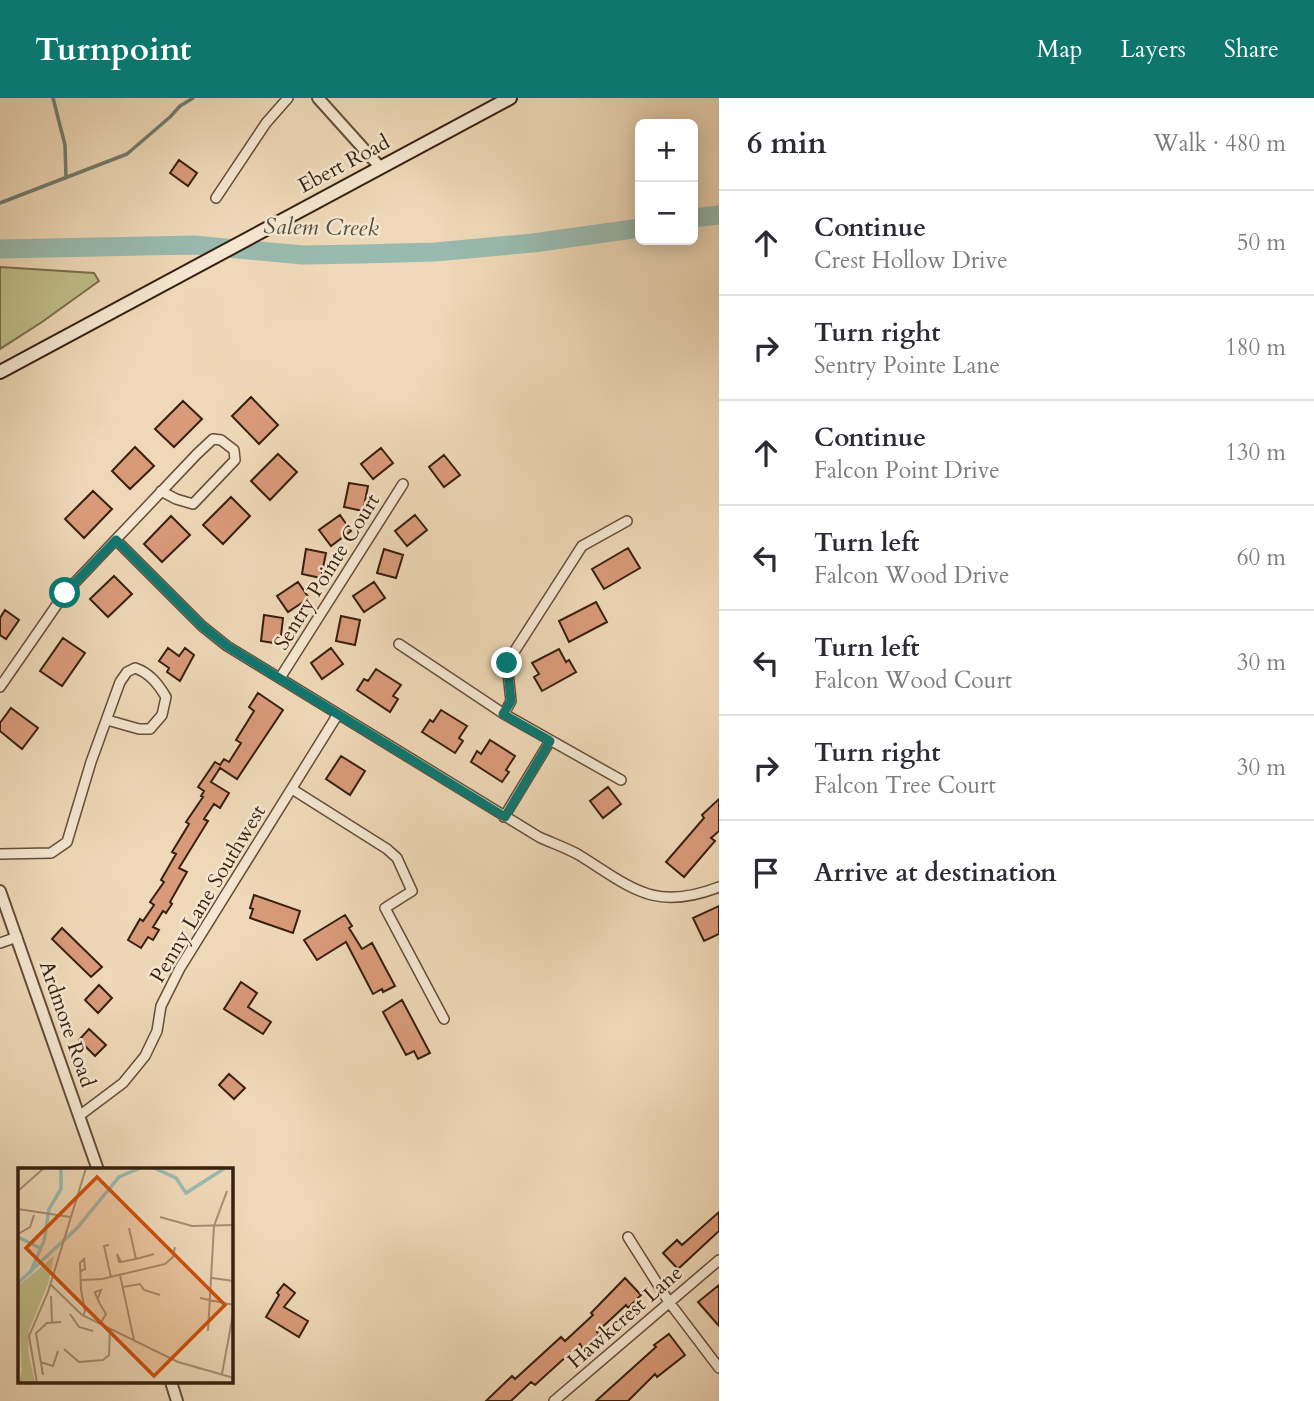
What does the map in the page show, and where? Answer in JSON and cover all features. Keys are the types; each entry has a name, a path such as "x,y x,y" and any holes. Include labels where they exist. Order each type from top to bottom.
{"main road":[{"name":"Ebert Road","path":"0,372 510,98"}],"street":[{"path":"216,198 266,123 288,98"},
{"path":"318,98 380,167"},
{"path":"0,687 65,593 161,491 213,439 222,440 234,450 235,460 193,504 161,491"},
{"name":"Sentry Pointe Court","path":"280,678 403,484"},
{"path":"503,714 511,701 507,663 522,639 583,546 627,521"},
{"path":"116,540 202,626 227,646 539,837 576,854 621,884 646,895 698,895 719,887"},
{"path":"399,644 503,714 621,780"},
{"path":"0,854 51,853 67,842 91,762 120,682 127,672 135,668 151,677 166,697 162,715 150,729 139,729 107,720"},
{"name":"Penny Lane Southwest","path":"79,1116 123,1083 145,1056 157,1031 161,1006 180,968 338,715"},
{"path":"505,817 550,741"},
{"path":"292,789 397,858 412,891 385,908 444,1019"},
{"name":"Ardmore Road","path":"0,891 96,1168"},
{"path":"0,943 17,937"},
{"path":"628,1237 669,1303 719,1368"},
{"name":"Hawkcrest Lane","path":"554,1401 719,1260"},
{"path":"172,1384 177,1401"}],"shaded area":[{"path":"0,267 94,273 99,281 0,349"}],"building":[{"path":"179,160 197,173 188,186 170,173"},
{"path":"251,397 278,425 259,444 232,416"},
{"path":"183,401 202,419 174,447 155,429"},
{"path":"135,447 154,466 130,489 112,471"},
{"path":"381,448 393,463 373,479 361,464"},
{"path":"278,454 297,472 270,500 251,481"},
{"path":"444,455 460,475 444,487 429,467"},
{"path":"349,483 368,486 363,511 344,507"},
{"path":"93,491 112,509 84,538 65,519"},
{"path":"231,497 250,516 223,544 203,525"},
{"path":"340,515 351,531 331,546 319,530"},
{"path":"415,515 427,530 407,546 395,531"},
{"path":"171,516 190,535 162,562 144,544"},
{"path":"628,548 640,568 604,589 592,569"},
{"path":"306,549 326,553 321,578 302,574"},
{"path":"384,549 403,555 396,578 377,573"},
{"path":"114,576 132,594 108,617 90,599"},
{"path":"298,582 309,598 288,612 277,596"},
{"path":"374,582 385,598 364,612 353,596"},
{"path":"596,602 607,622 569,642 559,621"},
{"path":"5,610 19,620 6,639 0,635 0,618"},
{"path":"264,615 283,618 280,644 261,641"},
{"path":"341,616 360,620 355,645 336,641"},
{"path":"63,638 85,653 62,686 40,671"},
{"path":"168,648 179,656 185,648 194,655 180,681 167,672 169,668 159,661"},
{"path":"331,648 343,664 322,679 311,663"},
{"path":"559,649 576,672 542,691 534,677 539,674 532,663"},
{"path":"376,669 401,685 393,696 398,699 390,712 357,690 364,679 368,681"},
{"path":"258,693 283,710 237,779 220,768 211,782 229,793 220,808 214,804 204,819 208,821 179,868 187,872 170,902 172,904 166,913 163,911 153,927 159,930 153,940 148,937 141,948 128,940 140,919 143,921 154,905 150,902 164,882 161,880 176,854 172,852 189,824 186,822 203,797 201,796 204,791 198,787 215,762 220,765 224,759 229,762 241,743 236,740 254,711 249,707"},
{"path":"11,708 38,728 22,749 0,731 0,723"},
{"path":"441,710 467,726 459,738 463,741 455,753 422,732"},
{"path":"490,740 515,756 502,782 471,762 477,751 481,754"},
{"path":"341,756 365,771 350,795 326,779"},
{"path":"608,787 621,804 603,818 590,801"},
{"path":"719,799 719,831 711,838 715,841 684,877 666,862 704,818 702,815"},
{"path":"254,895 300,911 293,933 250,918"},
{"path":"719,906 719,934 704,941 693,918"},
{"path":"345,915 352,926 349,928 362,949 372,943 395,986 373,994 346,942 317,960 304,940"},
{"path":"62,928 102,967 91,977 52,939"},
{"path":"241,982 257,993 248,1007 271,1022 263,1034 224,1009"},
{"path":"99,985 112,998 98,1013 85,1000"},
{"path":"402,1000 430,1053 418,1059 414,1051 406,1055 383,1012"},
{"path":"89,1029 106,1045 95,1056 79,1040"},
{"path":"229,1074 245,1088 234,1099 219,1085"},
{"path":"719,1212 719,1231 678,1269 663,1253 677,1240 682,1245"},
{"path":"625,1278 641,1295 597,1332 599,1334 583,1349 580,1344 535,1385 531,1382 511,1401 486,1401 512,1376 515,1379 561,1337 565,1341 593,1315 591,1313"},
{"path":"284,1284 295,1293 284,1307 308,1321 299,1337 266,1317"},
{"path":"719,1285 719,1326 698,1302"},
{"path":"669,1334 685,1355 657,1377 655,1374 628,1401 596,1401 656,1347 654,1345"}],"waterway":[{"path":"53,98 65,145 66,178"},
{"path":"0,203 127,154 180,106 193,98"},
{"name":"Salem Creek","path":"698,217 719,215"},
{"name":"Salem Creek","path":"0,249 194,245 303,255 435,252 533,243 635,229"}],"route":[{"path":"65,593 116,540 202,626 227,646 505,817 550,741 503,714 511,701 507,663"}]}
